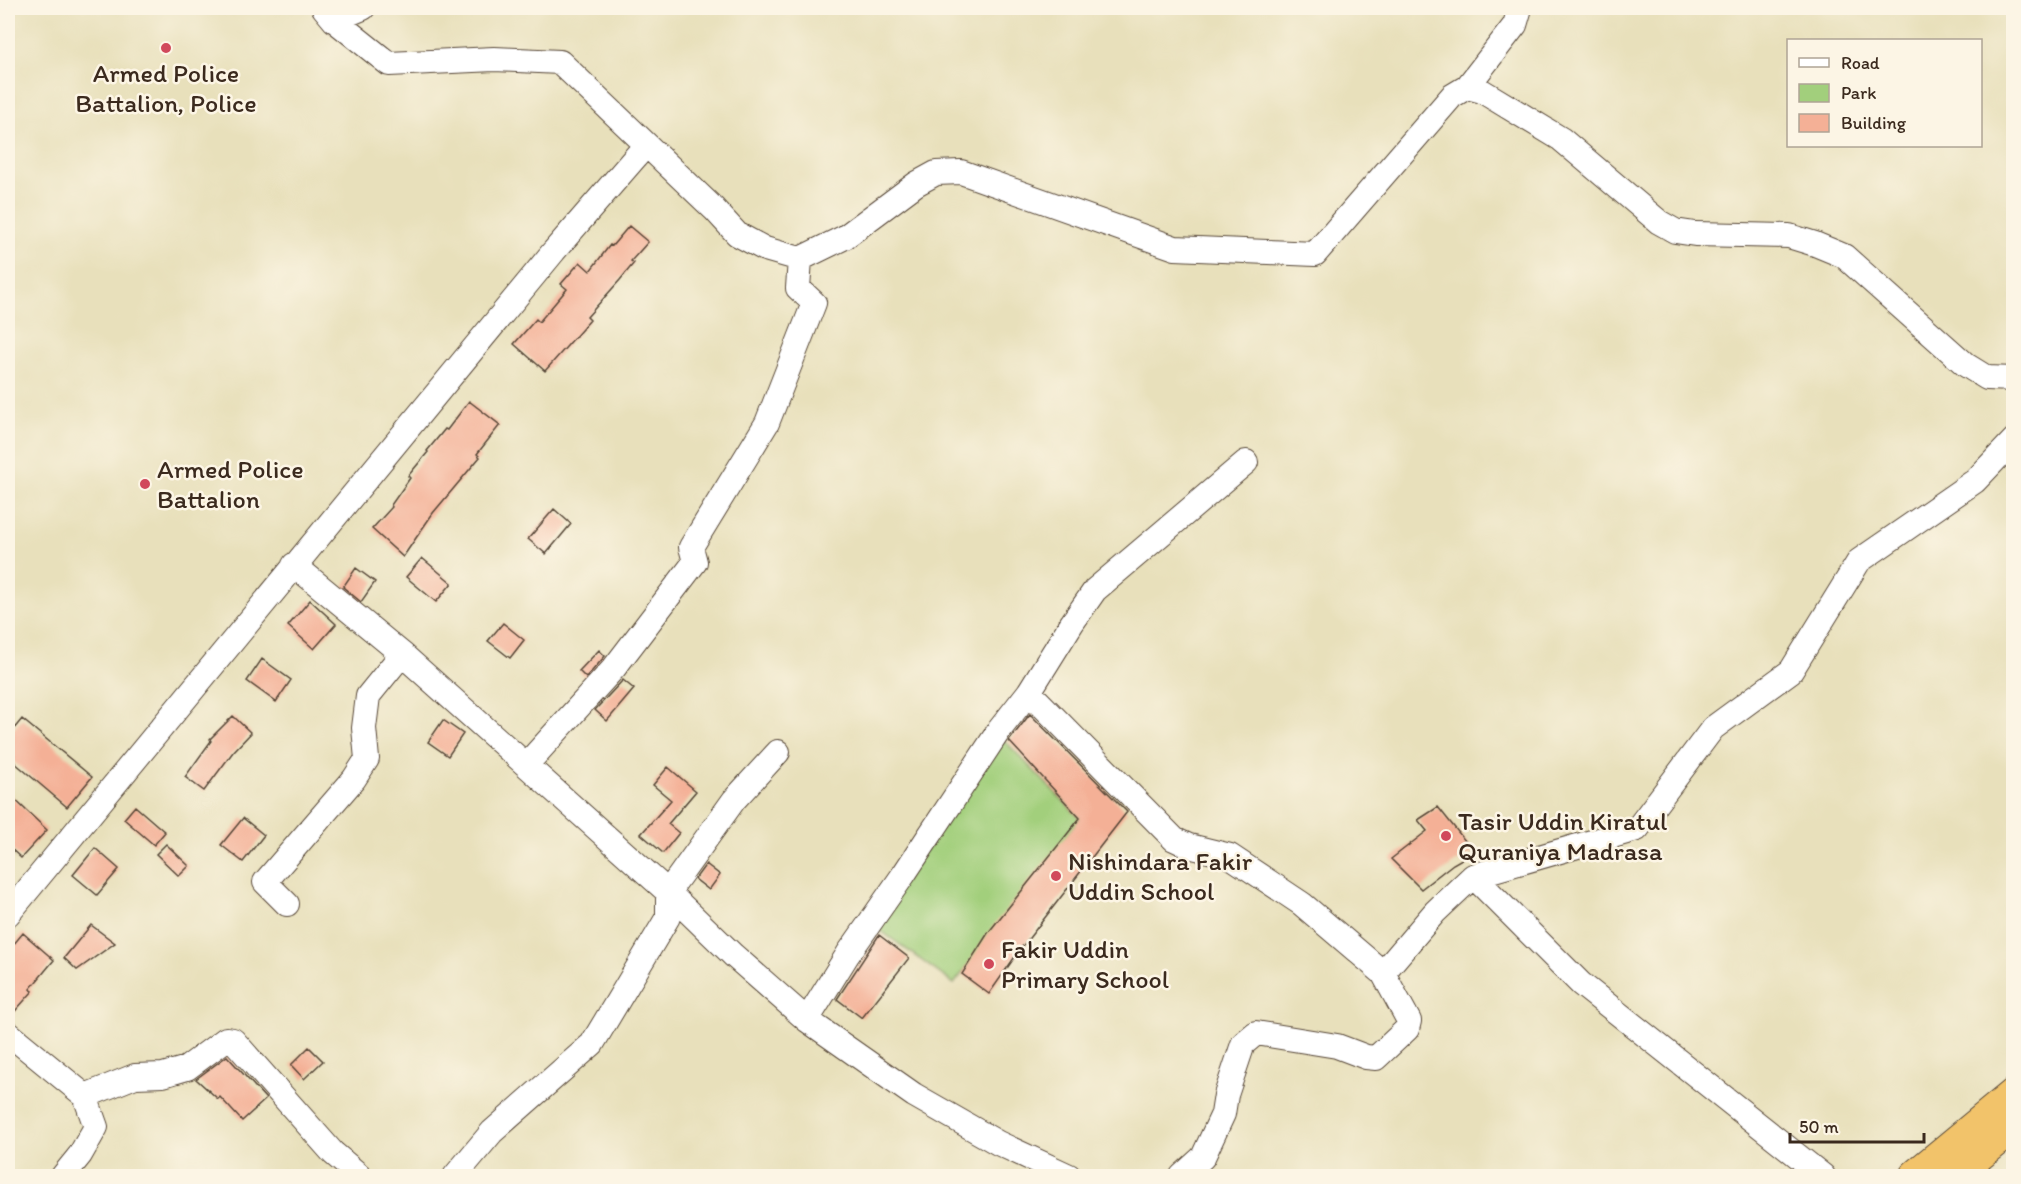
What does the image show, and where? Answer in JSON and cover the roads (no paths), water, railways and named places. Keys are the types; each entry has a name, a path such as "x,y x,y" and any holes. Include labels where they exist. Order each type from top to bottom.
{"highway":[{"path":"1916,1176 2013,1095"},
{"path":"1952,1176 2013,1126"}],"street":[{"path":"329,14 363,8"},
{"path":"329,14 389,64 494,59 560,62 714,209 737,234 765,249 800,259 845,237 916,184 936,173 961,172 1175,248 1315,254 1452,96 1467,87 1515,25 1520,8"},
{"path":"1467,87 1482,91 1561,139 1659,222 1675,231 1695,234 1789,236 1844,256 1966,365 1988,378 2013,379"},
{"path":"8,914 554,250 646,145"},
{"path":"526,765 614,668 695,562 691,547 767,423 814,303 798,288 800,259"},
{"path":"1383,973 1435,912 1473,876 1637,829 1713,728 1791,671 1859,561 1975,481 2013,440"},
{"path":"807,1020 848,954 1000,729 1029,692 1071,623 1095,590 1246,462"},
{"path":"294,565 402,654 807,1020 914,1095 998,1143 1070,1176"},
{"path":"287,904 265,882 354,779 367,759 364,728 369,696 402,654"},
{"path":"1029,692 1174,839 1188,846 1230,856 1302,904 1383,973 1409,1021 1407,1029 1376,1059 1337,1046 1256,1033 1243,1044 1226,1095 1223,1114 1203,1157 1182,1176"},
{"path":"455,1176 492,1132 592,1044 668,917 668,892 734,800 778,752"},
{"path":"1473,876 1581,984 1823,1176"},
{"path":"8,1033 85,1096 96,1127 80,1155 63,1176"},
{"path":"85,1096 135,1076 163,1075 187,1068 226,1039 233,1040 333,1153 360,1176"}],"place":[{"name":"Armed Police Battalion, Police","path":"166,48"},
{"name":"Armed Police Battalion","path":"145,484"},
{"name":"Tasir Uddin Kiratul Quraniya Madrasa","path":"1446,836"},
{"name":"Nishindara Fakir Uddin School","path":"1056,876"},
{"name":"Fakir Uddin Primary School","path":"989,964"}]}
